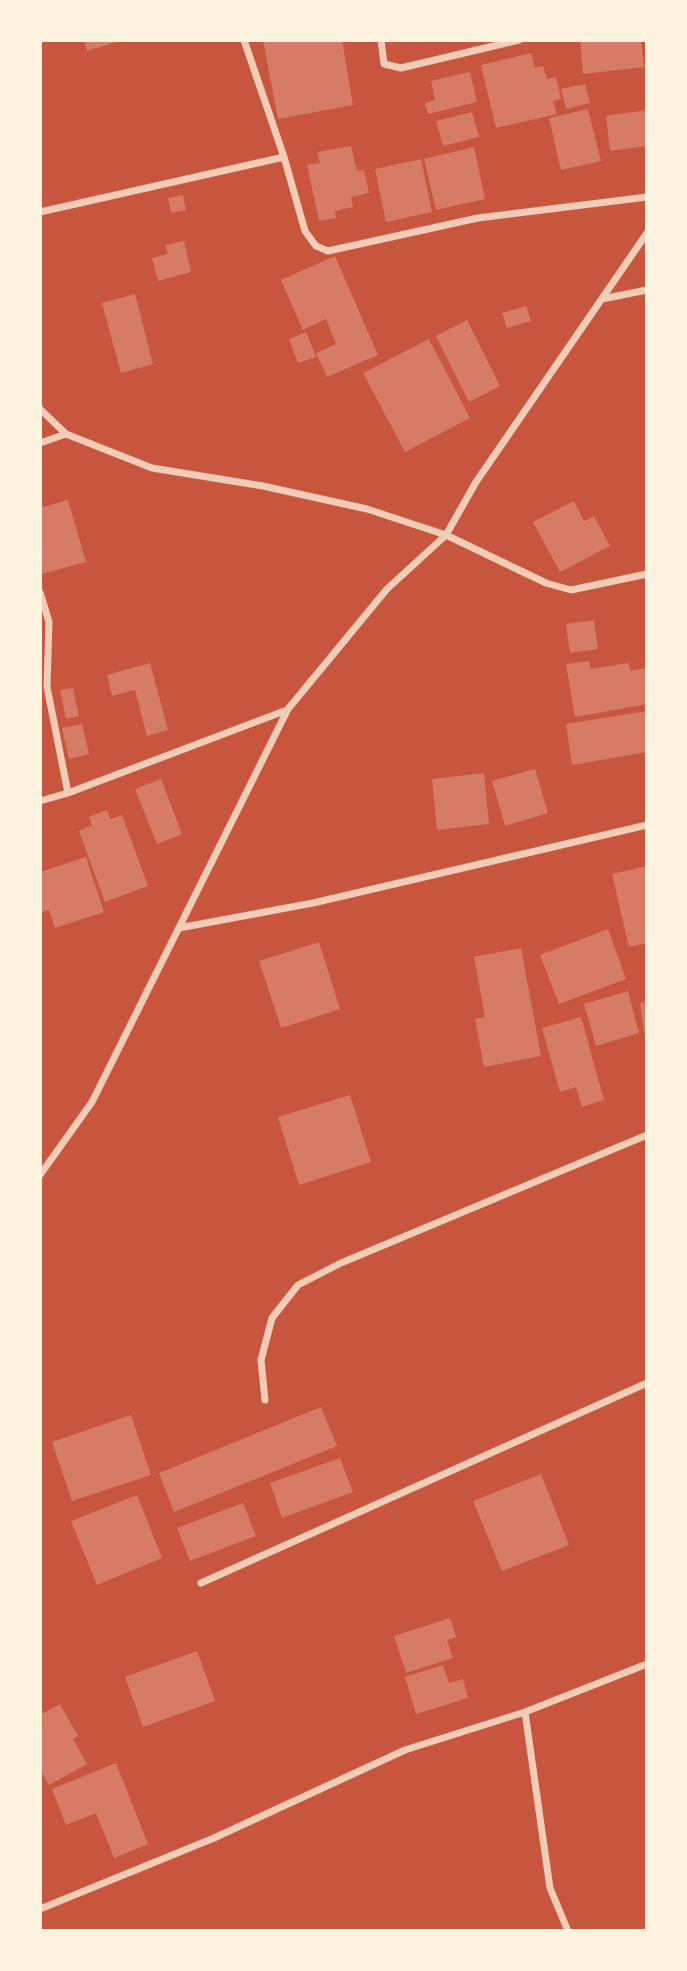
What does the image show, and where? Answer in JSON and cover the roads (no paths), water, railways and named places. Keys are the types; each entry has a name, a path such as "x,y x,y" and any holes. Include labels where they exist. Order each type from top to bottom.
{"street":[{"path":"244,40 284,157 305,231 316,246 328,251 478,218 647,197"},
{"path":"381,40 384,64 401,68 519,40"},
{"path":"40,212 284,157"},
{"path":"40,1175 92,1102 288,709 387,589 446,535 476,482 647,233"},
{"path":"602,299 647,290"},
{"path":"40,409 66,434 152,468 263,486 367,509 446,535 546,583 571,590 647,574"},
{"path":"40,443 66,434"},
{"path":"40,592 49,622 47,687 68,793"},
{"path":"40,801 68,793 288,709"},
{"path":"179,928 313,903 647,825"},
{"path":"265,1401 261,1360 272,1318 298,1285 341,1263 647,1135"},
{"path":"201,1583 647,1383"},
{"path":"40,1909 214,1838 405,1750 525,1712 647,1664"},
{"path":"525,1712 550,1888 568,1931"}]}
